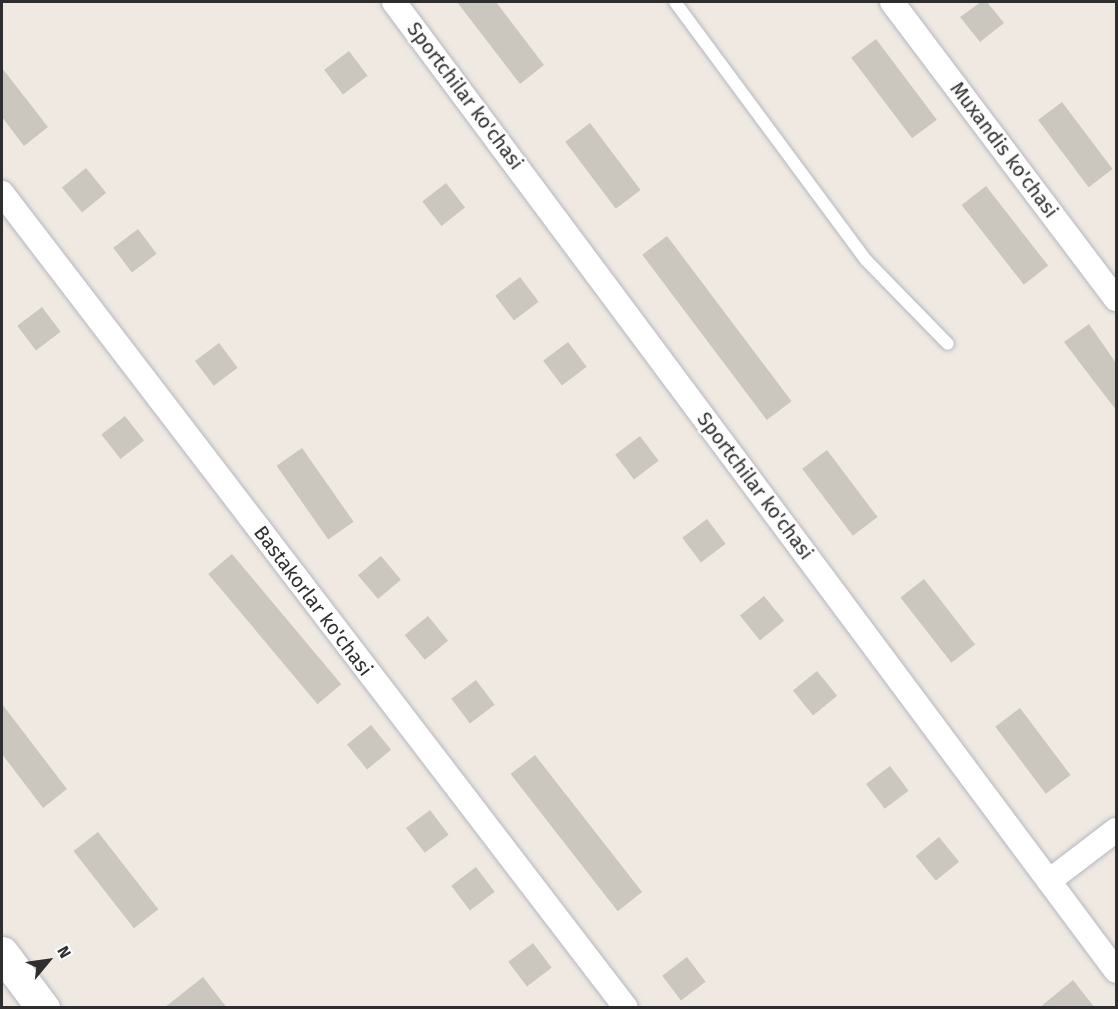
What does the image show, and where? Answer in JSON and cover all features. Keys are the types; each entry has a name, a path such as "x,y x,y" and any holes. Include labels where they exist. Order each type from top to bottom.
{"street":[{"name":"Sportchilar ko'chasi","path":"394,2 1116,971"},
{"name":"Muxandis ko'chasi","path":"892,2 1116,299"},
{"name":"Bastakorlar ko'chasi","path":"2,193 626,1008"},
{"path":"1049,881 1116,830"},
{"path":"2,953 43,1008"}],"lane":[{"path":"675,2 866,260 948,344"}],"building":[{"path":"457,2 496,2 544,65 520,84"},
{"path":"981,2 987,2 1004,23 980,42 960,17"},
{"path":"876,39 937,120 912,138 851,58"},
{"path":"349,51 368,76 343,94 324,70"},
{"path":"2,68 48,127 24,146 2,117"},
{"path":"1062,102 1113,169 1089,187 1038,120"},
{"path":"590,123 641,190 616,209 565,142"},
{"path":"86,168 106,193 82,212 62,188"},
{"path":"446,183 465,207 441,226 422,201"},
{"path":"986,186 1048,266 1024,285 962,205"},
{"path":"138,229 157,254 132,272 113,248"},
{"path":"667,236 792,401 767,420 642,255"},
{"path":"520,277 539,302 514,320 495,296"},
{"path":"42,307 61,332 36,350 17,326"},
{"path":"1089,324 1116,363 1116,410 1064,342"},
{"path":"568,342 587,367 562,385 543,361"},
{"path":"219,343 238,368 214,386 195,361"},
{"path":"125,416 144,440 120,459 101,434"},
{"path":"640,436 659,461 634,479 615,455"},
{"path":"302,448 354,522 328,540 277,466"},
{"path":"827,450 878,517 853,536 802,469"},
{"path":"707,519 726,544 701,562 682,538"},
{"path":"232,554 341,684 318,704 208,574"},
{"path":"381,556 401,580 378,599 358,575"},
{"path":"924,579 975,644 951,663 900,597"},
{"path":"764,596 784,621 760,640 740,616"},
{"path":"428,616 448,641 425,660 405,635"},
{"path":"817,671 837,696 813,715 793,691"},
{"path":"476,680 495,705 470,723 451,699"},
{"path":"2,704 67,789 43,808 2,754"},
{"path":"1020,708 1071,775 1046,794 995,727"},
{"path":"371,725 391,750 367,769 347,745"},
{"path":"535,755 642,892 618,911 511,774"},
{"path":"890,766 909,791 885,809 866,784"},
{"path":"430,810 449,835 425,853 406,828"},
{"path":"98,832 158,909 134,928 74,851"},
{"path":"939,837 959,862 936,881 916,856"},
{"path":"476,867 495,892 470,910 451,886"},
{"path":"533,943 552,968 527,986 508,962"},
{"path":"687,957 706,982 681,1000 662,976"},
{"path":"203,977 227,1008 164,1008"},
{"path":"1073,980 1095,1008 1039,1008"}]}
